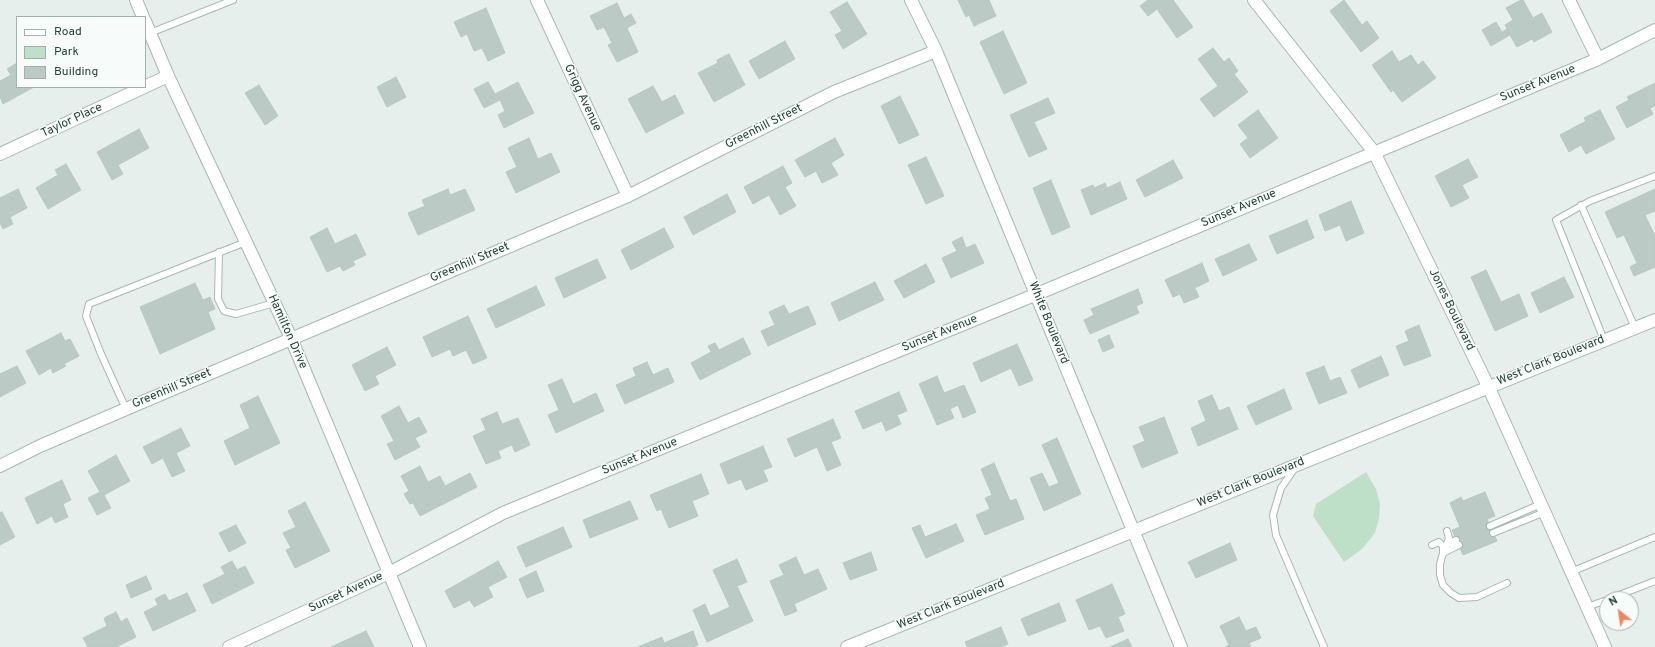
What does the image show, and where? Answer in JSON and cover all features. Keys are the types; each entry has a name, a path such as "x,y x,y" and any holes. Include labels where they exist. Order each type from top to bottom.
{"street":[{"path":"136,0 143,16"},
{"name":"Grigg Avenue","path":"537,0 628,196"},
{"name":"White Boulevard","path":"911,0 936,51 1181,647"},
{"name":"Jones Boulevard","path":"1254,0 1374,152 1488,386 1605,647"},
{"path":"1569,0 1598,59"},
{"name":"Hamilton Drive","path":"146,23 168,76 290,338 420,647"},
{"name":"Sunset Avenue","path":"229,647 389,573 503,513 1037,294 1598,59 1655,30"},
{"name":"Greenhill Street","path":"0,466 40,446 290,338 628,196 834,92 936,51"},
{"name":"Taylor Place","path":"146,86 168,76"},
{"name":"Taylor Place","path":"0,154 142,88"},
{"name":"West Clark Boulevard","path":"847,647 1488,386 1655,320"}],"lane":[{"path":"150,33 233,0"},
{"path":"1604,340 1556,220 1581,205 1655,176"},
{"path":"1581,205 1635,328"},
{"path":"126,409 101,354 86,316 89,304 246,242"},
{"path":"219,252 217,286 218,299 224,311 236,314 274,303"},
{"path":"1298,464 1281,488 1273,515 1276,535 1324,647"},
{"path":"1490,526 1543,508"},
{"path":"1493,533 1543,508"},
{"path":"1447,531 1450,538 1440,564 1440,576 1443,585 1451,593 1460,598 1477,598 1507,583"},
{"path":"1571,572 1655,537"},
{"path":"1432,545 1439,542 1443,546 1443,553"},
{"path":"1443,553 1458,542 1447,544"},
{"path":"1629,591 1655,581"},
{"path":"1587,607 1599,602"}],"green space":[{"path":"1366,472 1376,489 1380,504 1379,518 1375,533 1362,549 1344,562 1313,516 1316,504"}],"building":[{"path":"958,0 989,0 996,16 974,26 969,15 966,17"},
{"path":"1148,0 1173,0 1193,27 1177,38 1157,9 1148,16 1140,6"},
{"path":"1344,0 1362,25 1367,21 1379,38 1361,52 1330,11"},
{"path":"1523,0 1533,18 1542,13 1552,32 1534,42 1532,39 1517,47 1510,35 1491,46 1482,30 1496,22 1502,32 1507,29 1505,25 1513,20 1506,8"},
{"path":"847,2 867,34 843,49 835,35 842,31 830,12"},
{"path":"617,3 624,18 631,14 636,23 627,28 638,52 617,62 608,45 612,43 604,27 597,30 590,16"},
{"path":"486,8 505,53 488,61 482,48 474,51 467,34 461,37 454,22"},
{"path":"1003,31 1027,83 1004,94 980,42"},
{"path":"785,41 795,59 759,79 749,61"},
{"path":"1213,48 1224,62 1229,58 1238,71 1234,74 1248,92 1214,117 1200,99 1218,86 1198,59"},
{"path":"1392,51 1399,62 1411,55 1418,65 1423,61 1436,78 1402,102 1393,90 1391,92 1372,65"},
{"path":"729,54 745,85 714,102 698,73 718,63 717,60"},
{"path":"16,64 16,88 32,88 3,104 0,97 0,81 11,75 7,69"},
{"path":"396,77 406,97 387,107 377,87"},
{"path":"488,82 495,94 518,82 534,113 504,128 498,115 505,111 500,100 484,108 474,89"},
{"path":"1655,83 1655,106 1650,108 1653,114 1627,128 1616,107 1629,100 1627,97"},
{"path":"259,85 278,116 265,125 245,93"},
{"path":"653,86 662,102 675,95 684,113 646,133 628,99"},
{"path":"900,96 919,135 899,144 881,106"},
{"path":"1048,98 1055,113 1034,122 1047,149 1029,157 1010,115"},
{"path":"1258,110 1278,138 1250,158 1240,144 1248,138 1238,125"},
{"path":"1600,110 1615,139 1586,154 1581,145 1569,152 1560,135 1586,121 1584,118"},
{"path":"139,129 149,148 118,165 123,174 112,180 97,152"},
{"path":"529,138 538,159 551,153 560,172 516,193 506,172 517,167 508,148"},
{"path":"835,138 844,155 831,163 838,175 822,183 816,171 805,177 795,160"},
{"path":"926,157 944,196 926,204 908,165"},
{"path":"1468,159 1478,177 1462,185 1469,198 1451,207 1435,176"},
{"path":"1173,160 1183,178 1145,197 1136,180"},
{"path":"66,164 81,190 48,209 36,188 58,175 55,170"},
{"path":"783,166 792,183 785,187 796,206 780,215 769,195 753,204 744,187"},
{"path":"1051,180 1070,227 1052,235 1033,188"},
{"path":"1120,182 1127,199 1091,215 1081,190 1093,185 1094,188 1105,183 1107,188"},
{"path":"18,189 27,208 10,217 13,224 3,229 0,223 0,198"},
{"path":"448,189 450,195 465,189 475,210 418,235 408,213 425,206 422,200"},
{"path":"1655,189 1655,211 1645,215 1655,236 1655,267 1634,276 1630,267 1637,263 1624,235 1617,238 1605,212"},
{"path":"727,194 736,212 693,235 684,217"},
{"path":"1351,201 1364,233 1346,241 1340,225 1325,231 1319,215"},
{"path":"1307,220 1314,238 1277,254 1269,236"},
{"path":"327,228 335,244 356,234 366,255 353,261 355,265 343,271 340,266 327,272 310,237"},
{"path":"664,228 674,247 631,270 621,250"},
{"path":"962,237 966,248 975,244 984,263 951,278 942,258 957,251 952,242"},
{"path":"1249,244 1257,260 1223,276 1215,259"},
{"path":"597,259 606,278 564,298 555,278"},
{"path":"1202,263 1209,281 1195,288 1199,297 1184,303 1180,294 1173,297 1165,280"},
{"path":"926,264 935,282 904,298 894,281"},
{"path":"1486,270 1501,302 1519,294 1528,316 1495,331 1471,277"},
{"path":"1564,277 1574,297 1540,313 1531,293"},
{"path":"875,282 884,300 839,321 831,303"},
{"path":"195,283 203,300 210,297 215,309 208,312 215,329 160,354 140,307"},
{"path":"536,286 545,305 496,328 487,309"},
{"path":"1138,289 1143,303 1136,306 1139,313 1090,334 1084,320 1094,315 1091,309"},
{"path":"784,305 789,314 808,306 816,324 768,346 761,331 775,325 769,312"},
{"path":"468,316 487,358 473,364 466,350 453,356 450,349 432,357 423,337"},
{"path":"1419,325 1431,356 1404,366 1396,346 1409,341 1405,331"},
{"path":"61,333 65,341 70,339 79,356 64,364 66,366 53,373 51,368 39,375 26,351"},
{"path":"1109,335 1114,347 1103,352 1098,340"},
{"path":"743,338 751,354 700,380 691,363 711,352 708,346 715,343 719,350"},
{"path":"1017,344 1033,380 1019,386 1011,368 981,382 973,363"},
{"path":"387,347 396,365 375,376 379,384 365,391 352,365"},
{"path":"1381,356 1389,375 1359,388 1351,370"},
{"path":"647,362 653,375 668,368 674,382 625,404 616,385 636,376 633,368"},
{"path":"17,366 26,383 0,397 0,374"},
{"path":"1324,366 1330,381 1340,377 1347,393 1319,404 1306,373"},
{"path":"937,376 944,393 964,385 976,412 963,418 958,405 950,409 954,418 937,425 919,384"},
{"path":"562,379 573,404 596,393 604,411 556,433 548,415 559,410 548,385"},
{"path":"1284,389 1292,409 1256,425 1247,406"},
{"path":"899,392 907,411 897,415 901,424 886,431 882,421 863,429 855,411"},
{"path":"1212,395 1219,411 1229,407 1238,429 1198,446 1191,428 1206,421 1198,401"},
{"path":"258,396 280,443 235,465 224,441 250,428 240,405"},
{"path":"399,406 408,423 419,417 427,432 415,438 420,447 395,460 387,444 394,441 381,416"},
{"path":"497,412 502,424 518,418 530,445 515,452 512,445 498,451 501,458 486,464 473,436 486,430 481,419"},
{"path":"1164,417 1178,453 1142,468 1133,446 1145,441 1139,427"},
{"path":"833,419 841,438 831,442 841,465 827,471 817,447 795,457 787,439"},
{"path":"181,428 190,446 176,453 185,471 172,477 163,458 152,464 143,447"},
{"path":"1057,438 1081,494 1044,511 1030,478 1042,473 1049,487 1059,483 1042,445"},
{"path":"763,446 772,467 763,470 768,481 746,490 741,479 728,484 720,464"},
{"path":"116,455 130,481 104,495 111,508 97,515 88,498 100,492 88,471"},
{"path":"994,463 1010,501 1016,499 1024,519 985,535 976,515 990,509 985,498 992,495 981,469"},
{"path":"420,466 428,482 440,476 445,486 470,473 477,487 420,516 413,503 410,504 404,494 409,491 401,476"},
{"path":"701,474 709,494 692,501 698,516 669,528 661,509 657,511 650,495"},
{"path":"62,480 71,500 63,504 68,517 55,523 52,516 37,524 25,498"},
{"path":"1485,492 1495,516 1487,519 1497,541 1463,555 1452,530 1460,527 1450,503 1461,497 1463,501"},
{"path":"630,501 638,519 590,538 583,520"},
{"path":"305,502 330,551 295,568 286,550 291,548 283,533 296,527 288,511"},
{"path":"2,512 15,537 0,545 0,513"},
{"path":"956,524 964,541 926,558 912,528 920,525 925,537"},
{"path":"236,525 246,543 229,552 219,533"},
{"path":"563,527 572,547 526,567 517,547"},
{"path":"1230,543 1237,560 1196,578 1188,562"},
{"path":"871,552 877,570 850,580 843,563"},
{"path":"796,557 804,575 818,569 827,589 794,604 797,611 785,616 770,581 784,575 779,565"},
{"path":"737,559 747,582 737,586 753,621 707,642 693,610 705,604 710,616 730,607 713,570"},
{"path":"232,561 237,570 245,566 254,583 212,604 203,585 225,574 221,567"},
{"path":"498,561 507,577 488,587 493,597 474,607 470,600 454,608 445,591"},
{"path":"536,571 544,591 527,598 519,579"},
{"path":"146,576 152,589 131,598 126,585"},
{"path":"1112,584 1125,614 1118,617 1124,631 1106,638 1100,626 1089,630 1076,600"},
{"path":"187,593 196,611 153,631 144,612 158,605 155,599 165,594 169,601"},
{"path":"1059,603 1066,621 1028,636 1021,619"},
{"path":"116,612 121,622 127,618 136,637 116,647 88,647 83,638 107,626 104,618"},
{"path":"1239,617 1246,631 1256,627 1261,638 1249,643 1251,647 1225,647 1229,645 1220,626"},
{"path":"1001,627 1008,644 1001,647 967,647 965,642"},
{"path":"366,631 374,647 331,647"},
{"path":"693,631 698,645 692,647 638,647 662,637 664,643"},
{"path":"1128,639 1132,647 1110,647"}]}
